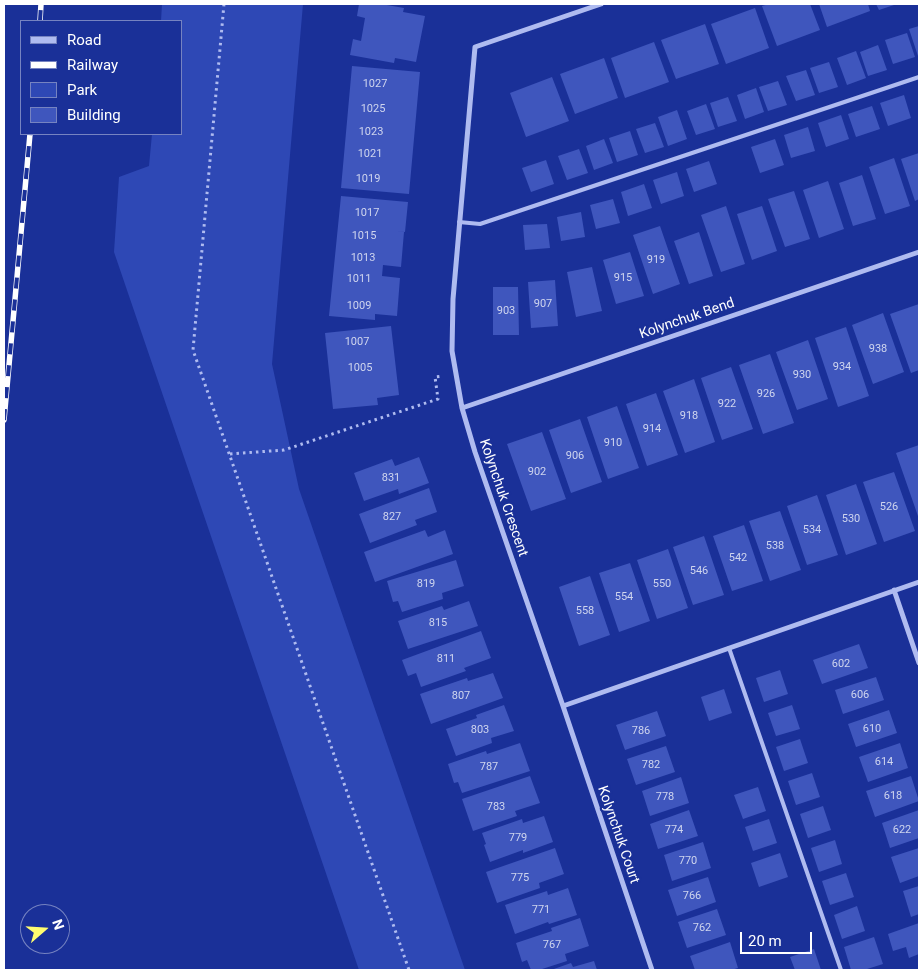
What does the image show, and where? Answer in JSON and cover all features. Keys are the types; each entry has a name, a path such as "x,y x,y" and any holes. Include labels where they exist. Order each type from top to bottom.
{"street":[{"name":"Kolynchuk Crescent","path":"563,706 478,461 462,408 452,351 453,299 475,47 601,4"},
{"name":"Kolynchuk Bend","path":"462,408 919,252"},
{"path":"563,706 919,582"},
{"path":"894,590 919,663"},
{"name":"Kolynchuk Court","path":"563,706 652,970"}],"lane":[{"path":"460,222 480,224 919,77"},
{"path":"729,648 841,970"}],"path":[{"path":"224,4 193,350 409,970"},
{"path":"230,454 284,450 438,399 434,377"}],"green space":[{"path":"162,4 303,4 272,364 299,489 465,970 359,970 114,252 119,177 149,166 152,135 182,135 182,20 161,20"}],"building":[{"path":"359,4 381,4 404,8 403,12 425,16 416,62 395,58 394,63 350,55 353,39 361,41 365,18 357,16"},
{"path":"769,4 810,4 820,30 777,46 762,6"},
{"path":"819,4 868,4 870,11 827,27"},
{"path":"876,4 897,4 879,10"},
{"path":"755,8 769,48 726,64 711,24"},
{"path":"705,24 719,64 676,79 661,40"},
{"path":"919,26 919,59 909,29"},
{"path":"907,33 915,57 893,64 885,40"},
{"path":"654,42 669,82 625,98 611,58"},
{"path":"878,45 887,70 868,76 860,52"},
{"path":"856,51 866,78 847,85 837,58"},
{"path":"604,58 618,98 575,114 560,74"},
{"path":"829,62 838,87 819,93 810,68"},
{"path":"352,66 420,72 409,194 341,188"},
{"path":"806,70 815,95 796,101 786,76"},
{"path":"552,77 569,121 526,137 510,93"},
{"path":"778,81 787,105 768,111 759,87"},
{"path":"756,88 764,112 745,119 737,95"},
{"path":"904,95 911,118 888,126 880,103"},
{"path":"728,97 737,121 718,127 710,103"},
{"path":"706,104 715,129 696,135 687,111"},
{"path":"872,106 880,129 856,137 848,114"},
{"path":"677,110 687,139 668,146 658,117"},
{"path":"841,115 849,139 826,147 818,123"},
{"path":"655,123 664,147 645,153 636,129"},
{"path":"808,127 815,151 791,158 784,135"},
{"path":"630,131 638,155 617,162 609,138"},
{"path":"604,139 613,163 594,170 586,146"},
{"path":"775,139 784,165 760,173 751,147"},
{"path":"579,149 588,173 567,180 558,156"},
{"path":"919,153 919,199 915,201 901,159"},
{"path":"894,158 910,206 885,214 869,167"},
{"path":"546,160 554,184 531,192 522,168"},
{"path":"709,161 717,184 694,192 686,169"},
{"path":"677,172 684,196 661,204 653,180"},
{"path":"862,175 876,219 853,226 839,183"},
{"path":"828,181 844,229 819,238 803,190"},
{"path":"644,184 652,208 628,216 621,192"},
{"path":"794,191 810,239 785,247 768,199"},
{"path":"341,196 408,202 405,232 396,231 404,232 401,267 383,265 382,276 400,278 397,316 375,314 375,320 329,316"},
{"path":"613,199 620,223 596,229 590,205"},
{"path":"726,206 745,264 721,272 701,215"},
{"path":"762,206 777,251 752,260 737,214"},
{"path":"581,212 585,237 561,241 557,217"},
{"path":"547,224 550,248 525,250 523,225"},
{"path":"660,226 680,284 653,294 633,235"},
{"path":"699,232 713,276 689,284 674,241"},
{"path":"630,252 644,296 616,304 603,260"},
{"path":"592,267 602,311 576,317 567,272"},
{"path":"555,280 558,326 531,328 528,282"},
{"path":"493,287 518,287 519,335 493,335"},
{"path":"919,304 919,370 911,373 890,314"},
{"path":"883,313 904,372 873,384 852,325"},
{"path":"391,326 399,395 377,398 378,405 333,409 325,333"},
{"path":"846,327 869,396 838,407 815,338"},
{"path":"808,340 828,399 797,410 776,352"},
{"path":"770,354 794,423 763,434 739,365"},
{"path":"731,367 753,429 722,440 701,378"},
{"path":"694,379 715,442 685,453 663,391"},
{"path":"656,393 678,455 647,466 626,404"},
{"path":"617,406 639,468 608,479 587,417"},
{"path":"580,419 602,482 571,493 549,430"},
{"path":"542,432 566,499 531,511 507,444"},
{"path":"919,445 919,519 896,453"},
{"path":"419,457 429,483 399,494 398,489 364,501 354,473 392,459 395,466"},
{"path":"894,472 915,531 884,542 863,482"},
{"path":"856,484 877,544 846,555 826,495"},
{"path":"429,488 437,512 415,520 417,525 370,543 359,514"},
{"path":"817,495 838,555 807,565 787,506"},
{"path":"780,511 801,570 770,581 749,521"},
{"path":"744,525 763,581 732,591 713,536"},
{"path":"425,530 428,537 445,530 453,554 375,582 364,552"},
{"path":"704,536 724,595 693,605 673,547"},
{"path":"668,549 688,608 657,619 637,560"},
{"path":"456,560 464,586 442,593 443,599 402,612 398,601 393,602 387,581"},
{"path":"630,563 650,621 619,632 599,573"},
{"path":"590,576 610,635 579,646 559,587"},
{"path":"469,601 478,626 408,649 398,621 442,606 444,610"},
{"path":"481,631 491,658 464,668 466,671 421,687 416,673 408,676 402,660"},
{"path":"859,644 868,668 822,684 813,660"},
{"path":"780,670 788,694 764,702 756,678"},
{"path":"493,673 503,698 431,724 420,694 467,678 468,681"},
{"path":"876,677 884,700 843,714 835,690"},
{"path":"724,689 732,713 709,721 701,697"},
{"path":"504,705 514,731 491,738 492,743 456,756 446,729 477,718 476,715"},
{"path":"792,705 800,729 776,736 768,713"},
{"path":"889,710 897,733 856,747 848,724"},
{"path":"657,711 666,736 625,750 616,725"},
{"path":"800,739 808,763 784,771 776,747"},
{"path":"520,743 530,771 462,793 458,782 454,783 448,764 486,751 487,754"},
{"path":"900,743 908,768 868,782 859,757"},
{"path":"666,746 675,772 636,785 627,759"},
{"path":"812,773 820,797 796,805 788,781"},
{"path":"530,776 540,803 515,811 517,816 473,831 462,799"},
{"path":"911,776 919,801 875,817 866,791"},
{"path":"681,777 689,803 650,816 642,791"},
{"path":"758,787 766,811 743,819 734,795"},
{"path":"823,806 831,830 808,838 800,814"},
{"path":"689,810 698,836 658,849 650,824"},
{"path":"919,810 919,838 890,848 882,823"},
{"path":"544,816 553,842 490,862 482,833 522,819 523,823"},
{"path":"769,819 777,843 753,851 745,827"},
{"path":"835,840 842,864 819,872 811,848"},
{"path":"703,842 711,868 672,881 664,855"},
{"path":"555,848 564,874 539,883 540,888 497,903 486,872"},
{"path":"919,848 919,876 900,883 891,857"},
{"path":"780,853 788,877 759,887 751,863"},
{"path":"846,873 854,897 830,905 822,881"},
{"path":"708,877 716,902 677,916 668,890"},
{"path":"919,886 919,914 911,917 903,891"},
{"path":"568,888 577,915 549,924 548,922 515,934 505,905 547,891 548,895"},
{"path":"857,906 865,931 842,939 834,915"},
{"path":"717,909 726,935 687,948 678,922"},
{"path":"580,918 589,946 565,954 567,961 539,970 531,970 527,960 522,962 516,943 552,931 551,928"},
{"path":"919,923 919,954 909,958 906,947 893,951 888,934"},
{"path":"874,937 883,964 864,970 851,970 844,947"},
{"path":"730,942 738,968 731,970 695,970 690,956"},
{"path":"814,949 821,970 795,970 790,957"},
{"path":"594,961 597,970 551,970 571,963 573,967"}],"railway":[{"path":"40,20 41,4"},
{"path":"4,420 30,135"}]}
